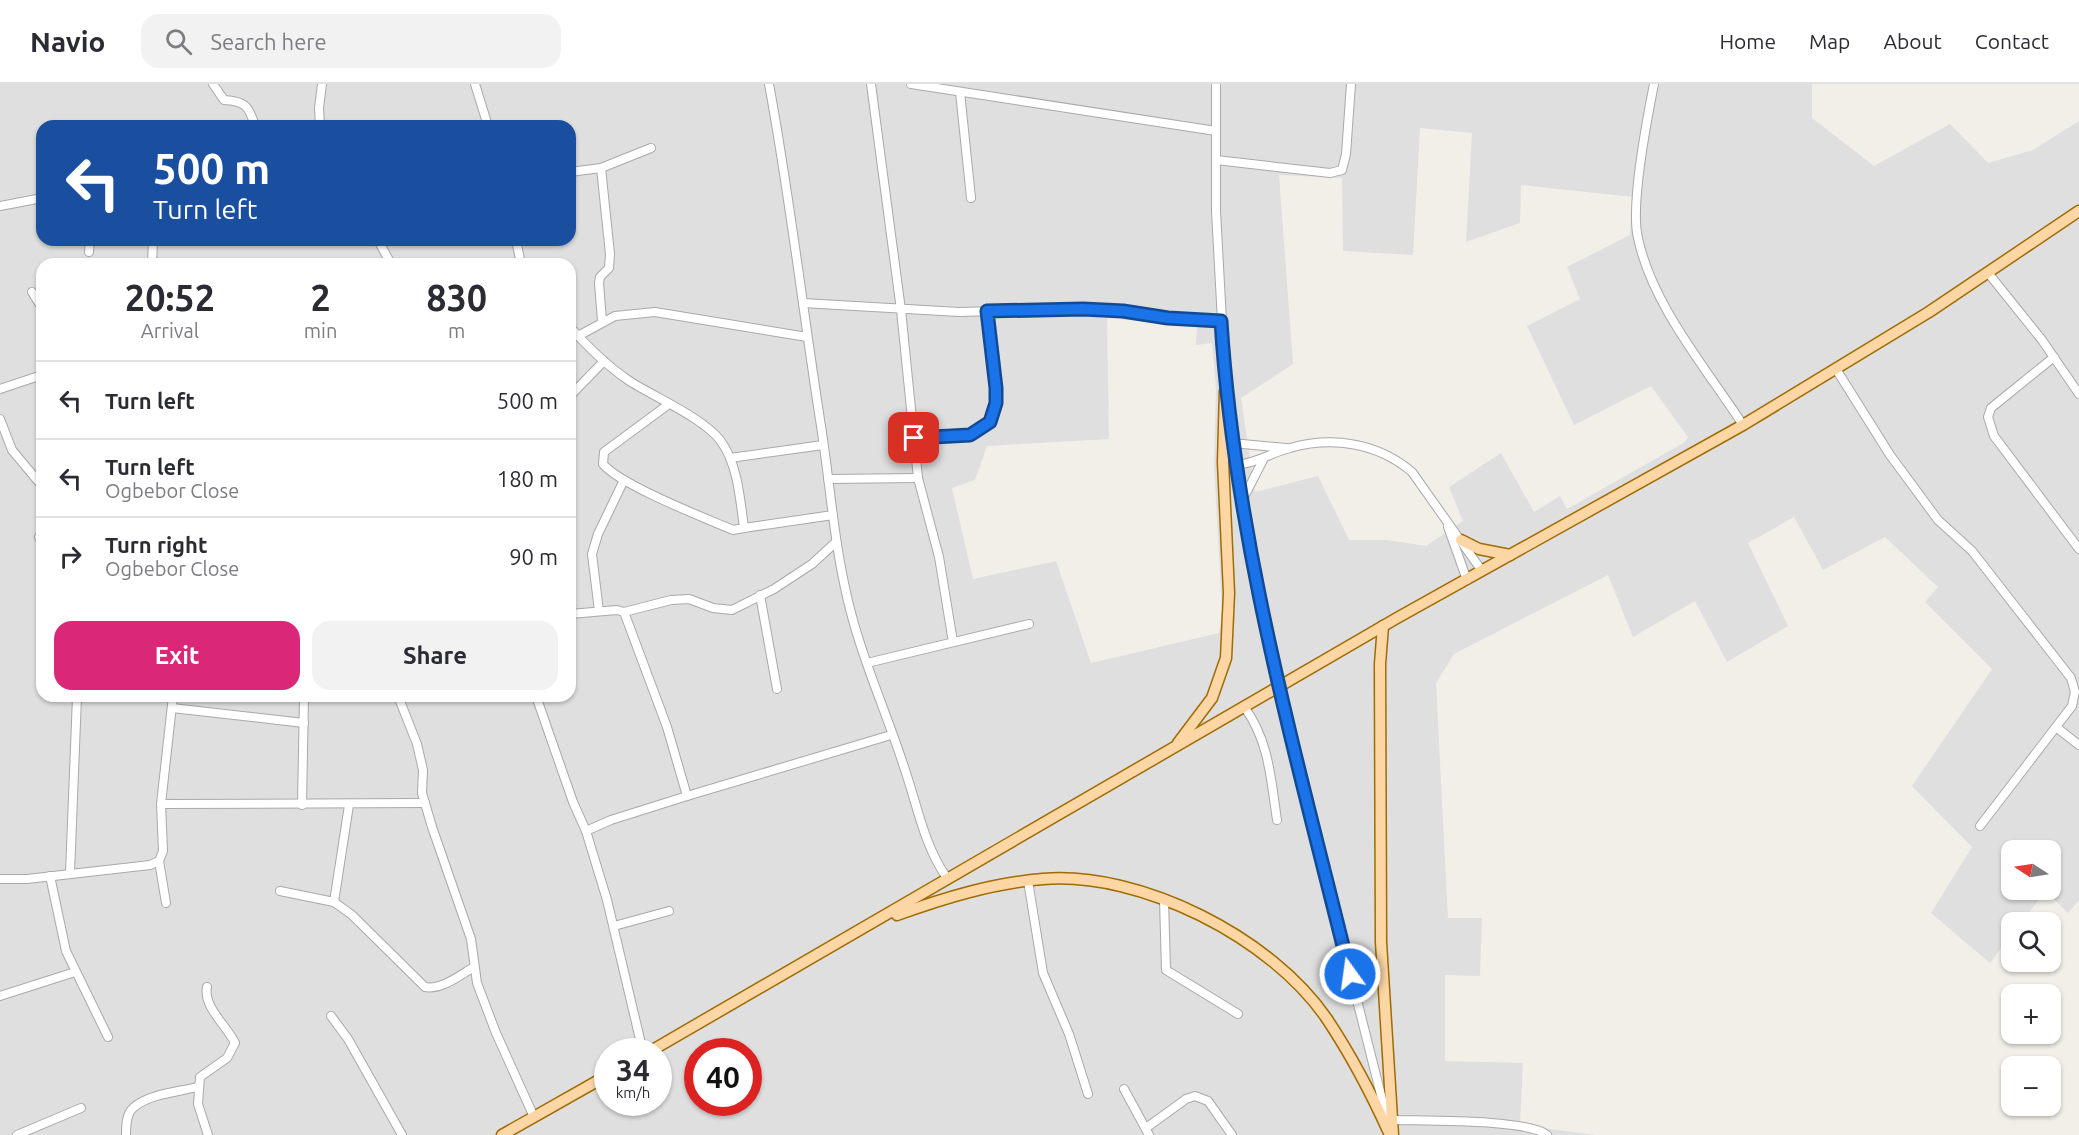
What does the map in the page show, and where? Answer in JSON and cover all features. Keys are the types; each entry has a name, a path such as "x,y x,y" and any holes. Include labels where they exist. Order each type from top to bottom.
{"main road":[{"path":"672,1039 1383,626 1743,424 1989,274 2079,211"},
{"path":"1167,753 1182,738 1212,698 1226,658 1229,593 1223,462 1225,391"},
{"path":"1461,540 1479,549 1510,555"},
{"path":"1383,626 1380,664 1381,942 1386,1059 1394,1120 1391,1135"},
{"path":"882,919 983,888 1028,881 1077,880 1139,892 1206,917 1239,936 1289,975 1326,1018 1374,1100 1391,1135"},
{"path":"502,1135 594,1084"}],"street":[{"path":"213,84 224,100 242,101 247,104 253,120"},
{"path":"320,120 322,84"},
{"path":"475,84 486,120"},
{"path":"769,84 803,303 836,543 848,603 929,845 947,878"},
{"path":"871,84 901,310 918,478 939,557 953,642"},
{"path":"911,84 1216,131"},
{"path":"1216,84 1216,160 1225,391 1252,564 1283,707 1391,1135"},
{"path":"1216,160 1330,173 1342,170 1346,154 1351,84"},
{"path":"1654,84 1637,206 1637,237 1656,292 1743,424"},
{"path":"960,92 971,198"},
{"path":"576,171 601,168 651,148"},
{"path":"601,168 610,254 609,268 600,277 599,283 602,321"},
{"path":"0,206 36,199"},
{"path":"89,252 90,246"},
{"path":"1989,274 2054,357 2079,394"},
{"path":"32,292 36,298"},
{"path":"803,303 901,310 1083,309 1221,321"},
{"path":"914,438 970,435 990,422 996,403 996,388 987,311"},
{"path":"578,336 615,316 655,312 807,336"},
{"path":"576,334 629,381 712,432 730,458 744,528"},
{"path":"2054,357 1991,408 1988,417 1994,436 2079,549"},
{"path":"576,390 604,361"},
{"path":"1836,369 1890,455 1938,520 1972,551 2071,678 2075,692 2072,706 1980,826"},
{"path":"0,389 36,377"},
{"path":"669,404 604,452 603,464 608,471 733,530 833,515"},
{"path":"0,419 12,450 36,479"},
{"path":"1232,443 1286,448 1326,443 1351,443 1375,448 1398,460 1428,491 1447,524 1467,580"},
{"path":"730,458 823,445"},
{"path":"1237,465 1263,460 1286,448"},
{"path":"1242,500 1263,460"},
{"path":"828,479 918,478"},
{"path":"599,611 592,554 598,534 624,480"},
{"path":"1447,524 1482,571"},
{"path":"576,613 624,612 670,600 689,599 713,608 732,610 812,564 836,543"},
{"path":"760,595 777,689"},
{"path":"624,612 667,727 687,796"},
{"path":"867,663 1029,624"},
{"path":"70,873 77,702"},
{"path":"166,903 159,861 163,851 161,804 172,702"},
{"path":"302,805 304,702"},
{"path":"400,702 417,744 423,770 422,793 471,939 474,967 496,1033 534,1117"},
{"path":"538,702 586,831 614,926 640,1038"},
{"path":"172,708 304,723"},
{"path":"1245,708 1257,725 1268,760 1276,820"},
{"path":"2056,727 2079,745"},
{"path":"586,831 611,820 687,796 891,735"},
{"path":"161,804 425,803"},
{"path":"334,902 349,805"},
{"path":"0,879 27,879 150,865 159,861"},
{"path":"50,876 61,932 75,972 108,1037"},
{"path":"1028,881 1043,973 1069,1034 1088,1094"},
{"path":"280,891 334,902 352,915 425,987 433,988 443,984 474,967"},
{"path":"1164,900 1166,970 1238,1014"},
{"path":"614,926 669,911"},
{"path":"0,996 75,972"},
{"path":"207,987 209,1004 228,1028 235,1043 227,1058 200,1077 197,1087 198,1104 208,1135"},
{"path":"331,1016 348,1039 402,1135"},
{"path":"126,1135 132,1108 151,1099 197,1087"},
{"path":"1124,1089 1148,1132 1186,1099 1195,1096 1208,1101 1232,1135"},
{"path":"17,1135 81,1108"},
{"path":"1394,1120 1510,1125 1535,1129 1547,1135"}],"shaded area":[{"path":"0,84 1812,84 1812,118 1874,166 1950,124 1988,163 2033,150 2079,121 2079,900 2068,913 2055,900 2061,900 2061,840 2001,840 2001,900 2039,900 2029,912 2001,912 2001,948 1990,963 1931,913 1972,847 1912,786 1992,669 1925,602 1938,587 1885,537 1823,570 1794,517 1748,543 1788,626 1727,662 1695,601 1633,637 1608,575 1454,654 1436,683 1448,918 1482,918 1480,976 1445,975 1445,1061 1523,1063 1520,1125 1595,1135 0,1135","holes":["1420,128 1472,133 1466,242 1520,223 1521,185 1633,197 1630,235 1567,267 1580,299 1527,326 1574,425 1651,386 1688,437 1685,442 1567,509 1560,496 1534,512 1501,453 1449,487 1463,521 1426,546 1387,540 1349,540 1318,476 1255,492 1241,398 1293,364 1279,175 1342,178 1343,251 1413,255","1107,318 1197,327 1196,345 1212,343 1216,389 1214,466 1222,609 1219,633 1091,663 1056,561 973,579 952,488 975,480 987,446 1109,439"]}],"route":[{"path":"914,438 970,435 990,422 996,403 996,388 987,311 1083,309 1221,321 1225,391 1252,564 1283,707 1350,974"}]}
